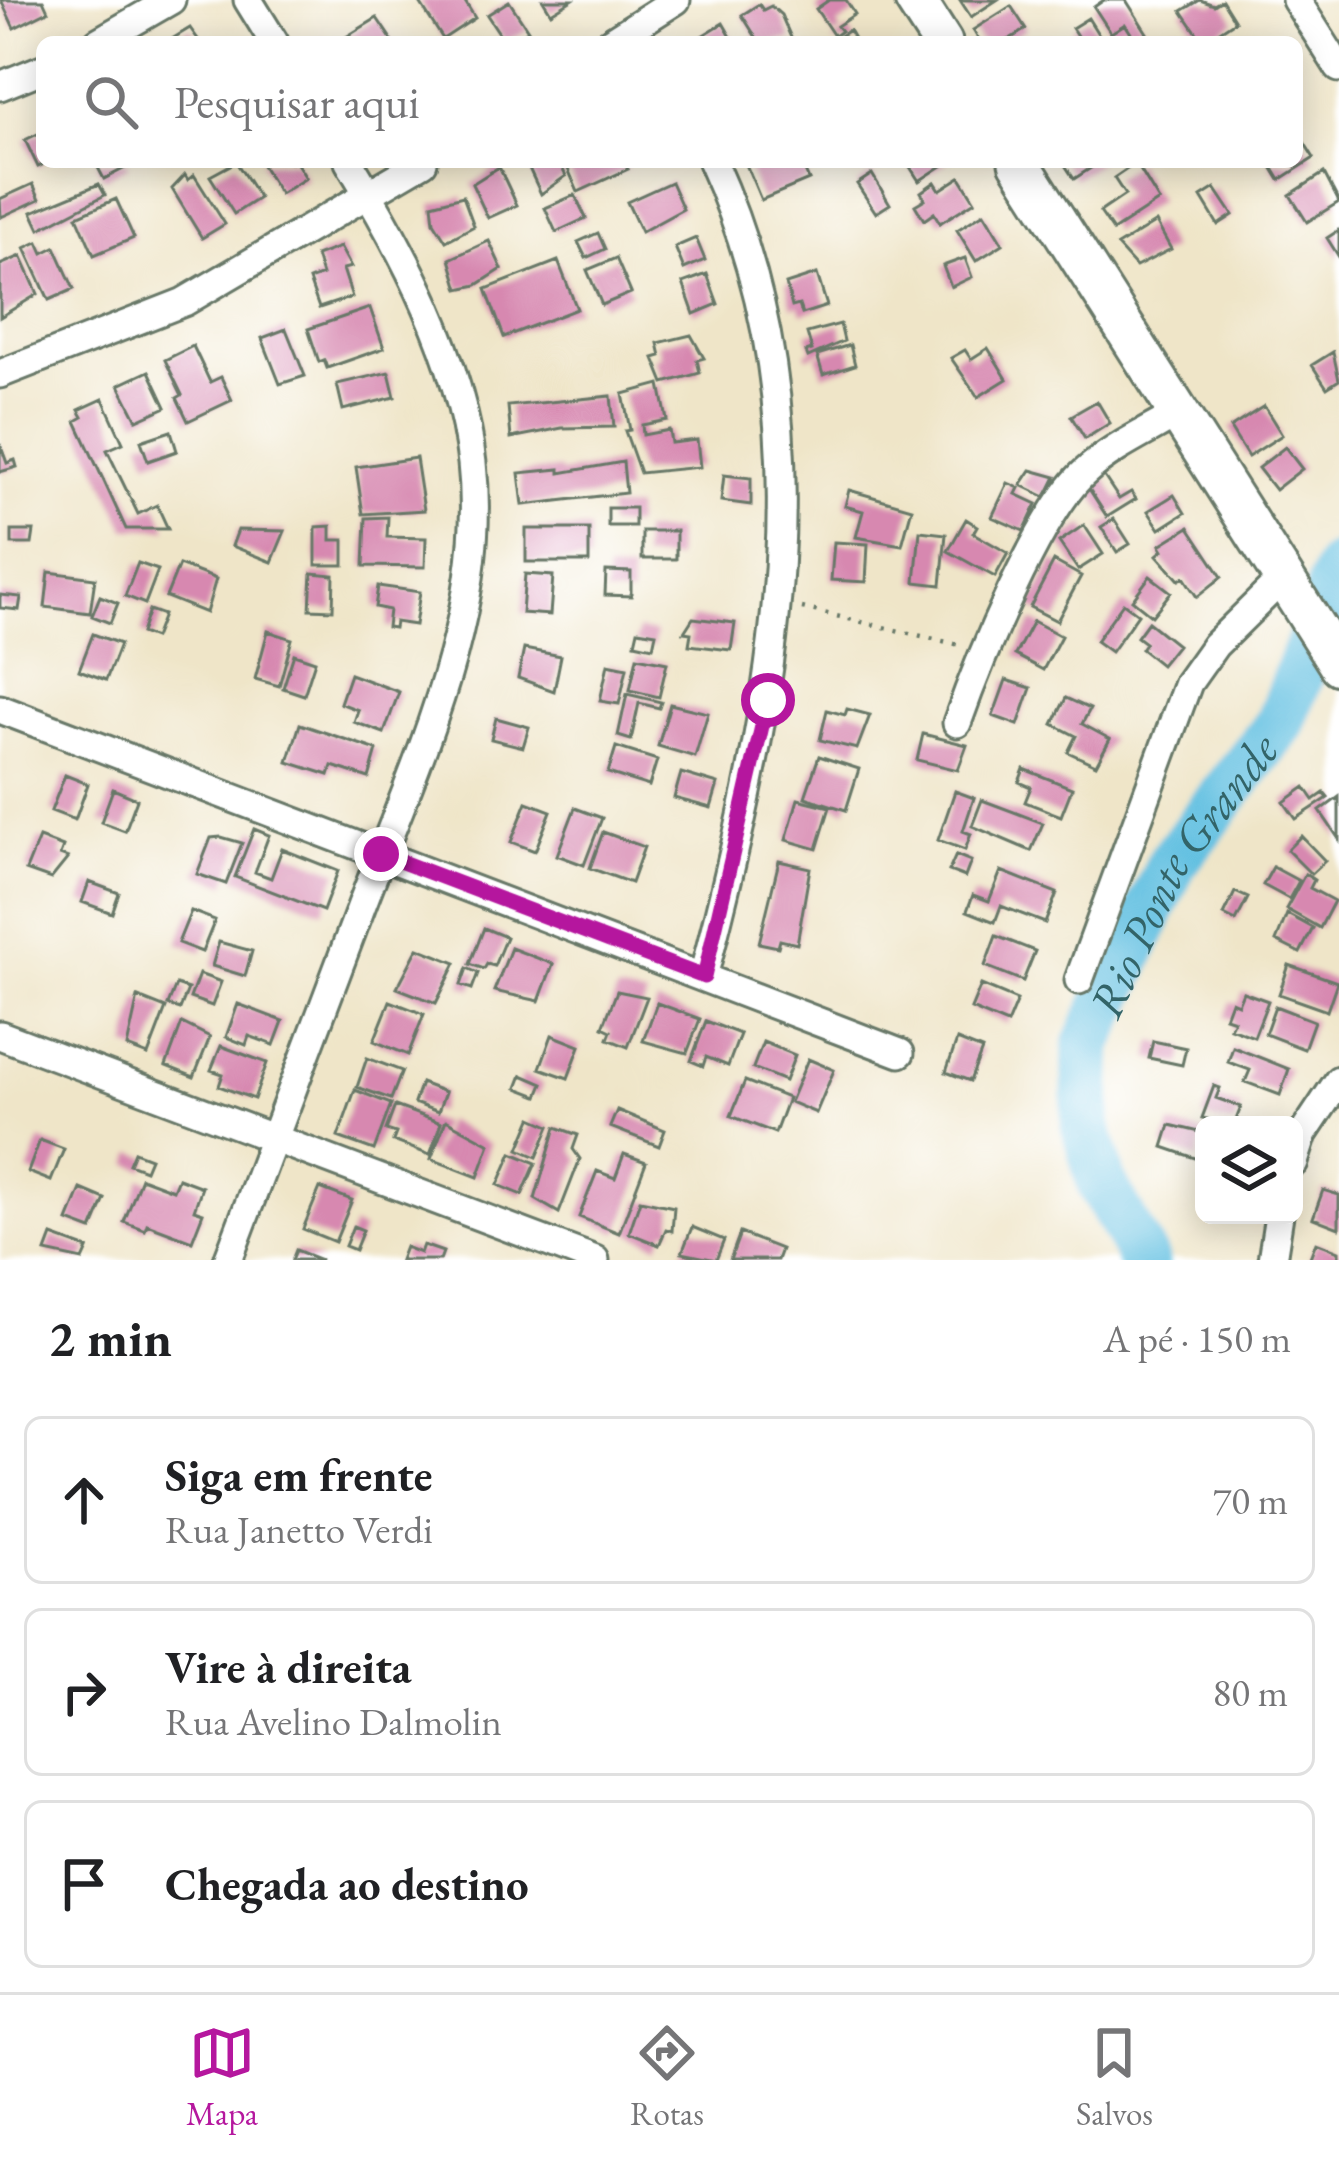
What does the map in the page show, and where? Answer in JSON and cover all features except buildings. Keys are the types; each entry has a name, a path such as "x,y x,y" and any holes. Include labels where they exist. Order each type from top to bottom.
{"main road":[{"path":"916,0 938,36"},
{"path":"1023,168 1325,643"}],"street":[{"path":"108,36 171,0"},
{"path":"248,0 270,36"},
{"path":"643,33 676,0"},
{"path":"1296,0 1339,68"},
{"path":"0,86 36,71"},
{"path":"227,1260 381,854 451,654 473,532 472,466 460,397 427,310 353,168"},
{"path":"0,374 184,302 414,168"},
{"path":"704,977 746,812 780,603 785,495 779,394 757,296 714,168"},
{"path":"956,723 983,650 1066,494 1109,454 1179,413"},
{"path":"1079,980 1188,683 1215,645 1283,578"},
{"path":"0,709 900,1053"},
{"path":"0,1035 596,1260"},
{"path":"1303,1134 1339,1080"},
{"path":"1272,1260 1278,1224"}],"path":[{"path":"780,603 983,650"}],"waterway":[{"name":"Rio Ponte Grande","path":"1144,1260 1102,1184 1086,1126 1088,1045 1172,863 1280,723 1339,568"}],"route":[{"path":"381,854 704,977 746,812 768,700"}]}
